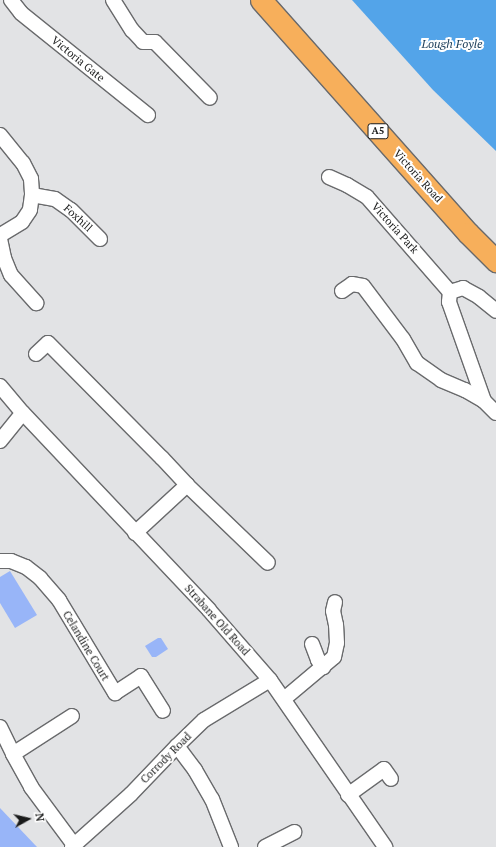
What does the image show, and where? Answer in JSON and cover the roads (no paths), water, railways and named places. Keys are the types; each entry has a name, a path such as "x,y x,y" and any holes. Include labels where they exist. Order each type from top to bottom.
{"highway":[{"name":"Victoria Road","path":"261,0 468,233 496,261"}],"street":[{"name":"Victoria Gate","path":"11,0 21,12 148,115"},
{"path":"113,0 132,30 143,42 155,42 210,98"},
{"path":"0,134 23,163 31,179 32,195 30,210 22,222 0,234"},
{"name":"Victoria Park","path":"329,177 347,185 367,197 450,292"},
{"name":"Foxhill","path":"32,195 55,199 71,210 100,239"},
{"path":"0,239 4,258 11,275 36,302"},
{"path":"342,291 352,284 363,286 403,339 417,363 441,380 465,390 484,401 496,414"},
{"path":"484,401 448,302 450,292 463,288 479,297 496,311"},
{"path":"36,354 48,343 187,485 268,563"},
{"name":"Strabane Old Road","path":"0,386 23,413 209,610 270,680 385,847"},
{"path":"0,441 23,413"},
{"path":"136,533 187,485"},
{"name":"Celandine Court","path":"0,561 11,562 26,567 44,583 58,600 115,693 141,676 163,711"},
{"path":"284,699 334,657 337,643 336,625 333,611 336,602"},
{"path":"312,644 318,660 323,667"},
{"name":"Corrody Road","path":"73,846 131,794 204,720 270,680"},
{"path":"13,754 72,716"},
{"path":"0,727 31,786 73,846"},
{"path":"177,746 195,770 212,799 231,847"},
{"path":"348,795 384,769 391,779"},
{"path":"265,847 294,832"}],"water":[{"name":"Lough Foyle","path":"352,0 496,0 496,151 433,90"}]}
